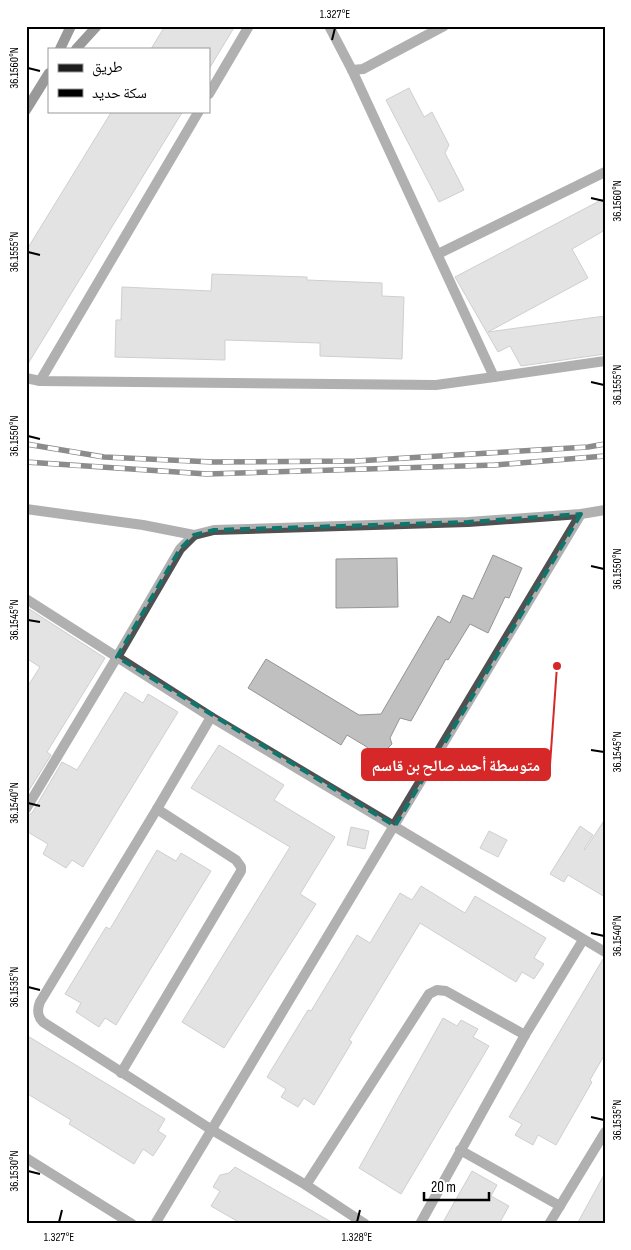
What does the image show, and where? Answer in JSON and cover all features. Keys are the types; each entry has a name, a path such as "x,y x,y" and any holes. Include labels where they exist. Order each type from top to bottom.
{"main road":[{"path":"60,48 71,26"},
{"path":"77,48 98,26"},
{"path":"26,110 48,77"}],"street":[{"path":"210,92 249,26"},
{"path":"329,26 352,70 494,377"},
{"path":"352,70 363,69 444,26"},
{"path":"40,381 198,112"},
{"path":"438,254 605,172"},
{"path":"26,378 40,381 436,385 605,361"},
{"path":"26,508 143,525 194,535 214,530 468,522 581,514 605,510"},
{"path":"156,1224 581,514"},
{"path":"26,809 180,549 194,535"},
{"path":"26,599 211,717 605,952"},
{"path":"211,717 40,1002 37,1008 39,1018 121,1073 212,1130 306,1185 365,1224"},
{"path":"121,1073 241,871 241,867 236,860 157,809"},
{"path":"420,1224 525,1035 584,940"},
{"path":"306,1185 433,991 446,991 525,1035"},
{"path":"549,1224 605,1132"},
{"path":"460,1150 560,1206"},
{"path":"26,1158 132,1224"}],"highlighted area":[{"path":"581,514 395,826 117,657 180,549 194,535 214,530 468,522"}],"building":[{"path":"165,26 235,26 210,67 210,48 152,48"},
{"path":"409,88 424,117 432,112 449,145 445,153 464,190 439,202 386,100"},
{"path":"111,112 182,112 26,367 26,251"},
{"path":"605,198 605,230 572,249 588,278 488,332 605,316 605,354 521,366 510,346 498,352 455,277"},
{"path":"212,274 307,277 307,280 382,283 382,296 404,297 402,359 320,356 320,343 225,340 225,360 115,357 116,320 121,320 122,287 211,291"},
{"path":"493,555 522,568 509,598 505,597 488,633 470,624 448,660 446,659 411,721 400,718 390,738 392,744 381,755 369,752 367,747 347,735 341,745 248,688 266,659 359,715 381,714 438,616 450,623 463,595 473,599"},
{"path":"397,558 398,607 336,608 336,559"},
{"path":"26,607 105,658 47,752 51,755 26,795 26,689 40,667 26,658"},
{"path":"125,692 143,703 148,694 178,712 83,867 72,860 66,868 43,854 48,844 26,831 26,816 32,813 62,762 77,770"},
{"path":"219,745 284,785 274,800 335,837 300,894 316,904 224,1048 182,1022 290,847 191,788"},
{"path":"605,819 605,897 568,875 564,882 550,874 580,826 593,835 585,850"},
{"path":"351,827 369,831 365,849 347,845"},
{"path":"489,831 507,840 498,857 480,848"},
{"path":"157,850 176,861 181,853 211,871 116,1025 105,1018 99,1027 76,1012 81,1003 65,994 106,927 110,929"},
{"path":"421,886 465,913 475,896 546,938 534,958 544,964 534,979 522,972 516,982 420,923 349,1040 352,1042 314,1105 304,1098 298,1107 281,1097 286,1089 267,1077 308,1010 311,1011 357,935 370,943 400,893 412,900"},
{"path":"603,959 605,959 605,1054 590,1080 592,1082 556,1145 538,1135 533,1145 515,1135 522,1124 509,1117"},
{"path":"443,1018 457,1026 461,1020 478,1029 473,1037 489,1046 401,1194 359,1168"},
{"path":"26,1035 165,1119 158,1131 166,1136 153,1156 143,1149 134,1164 69,1124 71,1120 26,1093"},
{"path":"235,1167 335,1224 242,1224 211,1206 220,1191 213,1187 220,1175 229,1173"},
{"path":"472,1171 497,1185 491,1196 509,1206 499,1224 442,1224"},
{"path":"605,1173 605,1224 577,1224"}],"railway":[{"path":"26,444 104,457 213,462 356,461 588,447 605,444"},
{"path":"26,462 207,474 495,465 605,456"}],"place":[{"name":"متوسطة أحمد صالح بن قاسم","path":"557,666"}]}
